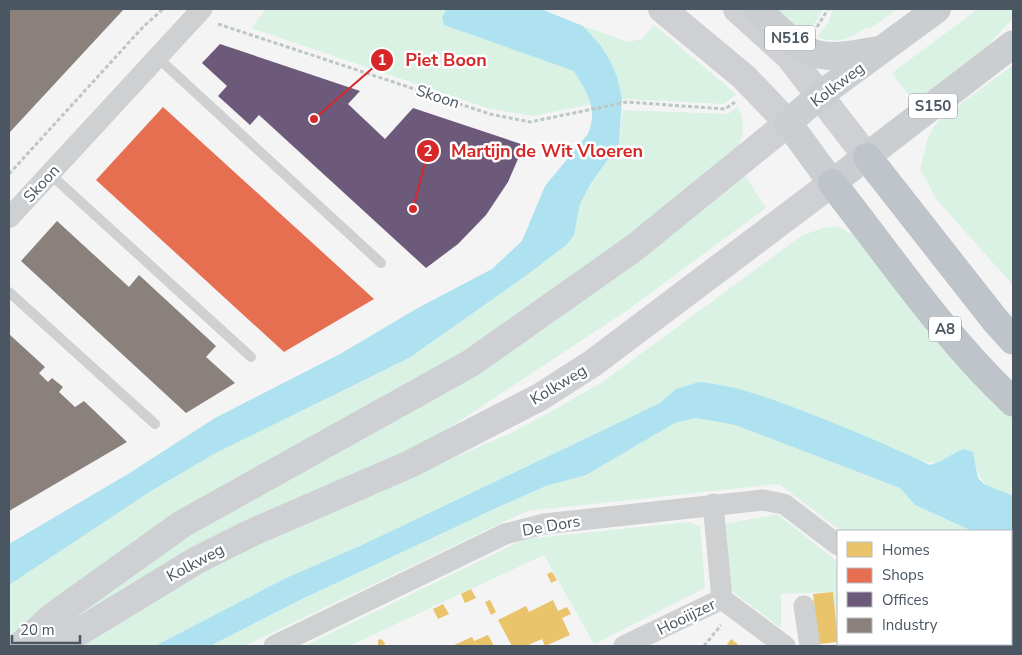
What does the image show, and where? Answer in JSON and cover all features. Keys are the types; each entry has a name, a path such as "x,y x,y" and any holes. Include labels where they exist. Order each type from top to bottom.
{"highway":[{"name":"A8","path":"867,157 995,320 1013,340"},
{"name":"A8","path":"832,183 949,334 974,363 1013,402"}],"main road":[{"name":"N516","path":"757,9 792,39 815,53 830,56 882,50"},
{"name":"Kolkweg","path":"788,124 820,95 937,9"},
{"name":"Kolkweg","path":"832,183 1013,44"},
{"path":"788,124 832,183"}],"street":[{"path":"662,9 744,77 788,124"},
{"path":"737,9 789,56 867,157"},
{"name":"Skoon","path":"9,218 199,12"},
{"name":"Kolkweg","path":"20,646 59,612 182,524 470,363 634,248 788,124"},
{"name":"Kolkweg","path":"56,646 197,560 251,533 410,464 540,397 593,363 832,183"},
{"name":"De Dors","path":"274,646 505,534 544,524 763,500 784,504 837,544"},
{"name":"Hooiijzer","path":"713,504 728,604 785,646"},
{"name":"Hooiijzer","path":"624,646 728,604"},
{"path":"804,606 810,646"}],"lane":[{"path":"158,58 381,263"},
{"path":"50,174 251,357"},
{"path":"9,292 155,424"}],"path":[{"name":"Skoon","path":"9,174 143,27 163,9"},
{"name":"Skoon","path":"199,12 490,114 530,122 627,102"},
{"path":"704,646 728,604"}],"green space":[{"path":"266,9 446,9 442,18 445,25 575,71 593,104 533,116 487,108 251,28"},
{"path":"774,9 823,9 815,23 803,31"},
{"path":"833,9 897,9 870,29 867,27 850,37 831,40 817,37 828,23"},
{"path":"978,9 1013,9 1013,18 979,55 914,102 892,73"},
{"path":"654,25 736,94 724,104 622,99 616,78 607,60 583,26 628,42 642,39"},
{"path":"1013,65 1013,285 937,200 920,169 928,137 938,121"},
{"path":"738,106 742,121 742,135 737,148 727,161 507,329 136,539 9,640 9,585 151,491 214,454 409,358 527,275 574,235 580,204 591,183 619,144 623,110 728,114"},
{"path":"743,173 766,208 629,309 419,448 43,646 30,646 185,532"},
{"path":"837,226 857,237 1013,408 1013,496 993,489 984,483 976,464 956,451 941,461 935,463 924,462 901,452 676,389 660,403 362,545 286,578 155,646 74,646 185,577 375,491 509,434 561,406 604,381 801,236 823,228"},
{"path":"696,418 735,425 900,488 915,505 970,530 840,530 779,484 527,511 244,646 210,646 302,599 494,509 546,486 586,475 675,423"},
{"path":"777,514 837,561 837,625 833,592 781,594 781,628 737,595 727,584 725,524"},
{"path":"689,522 700,526 705,588 594,644 544,555 349,646 304,646 525,539"},
{"path":"1013,545 1013,646 990,645 1012,645"},
{"path":"843,645 948,646 845,646"}],"water":[{"path":"446,9 541,9 583,26 601,46 610,61 617,77 622,99 619,144 591,183 580,204 574,235 566,245 527,275 409,358 214,454 151,491 9,585 9,544 128,474 215,418 340,354 416,309 492,269 522,241 545,186 588,134 592,116 590,101 574,71 444,25 442,18"},
{"path":"699,382 736,388 812,414 930,465 964,449 973,452 978,478 984,484 1013,496 1013,545 1012,530 970,530 915,505 900,488 735,425 696,418 675,423 586,475 546,486 494,509 302,599 210,646 155,646 286,578 362,545 660,403 676,389"}],"building: Homes":[{"path":"552,572 557,580 551,583 547,574"},
{"path":"471,589 476,598 465,603 461,594"},
{"path":"833,592 837,642 819,644 813,594"},
{"path":"490,600 496,612 491,615 485,602"},
{"path":"553,600 558,611 567,607 571,614 562,618 570,635 545,646 542,639 526,646 512,646 498,620 526,606 529,612"},
{"path":"443,604 449,614 438,619 433,609"},
{"path":"488,635 494,646 452,646 472,637 474,641"},
{"path":"381,639 385,643 384,646 378,646 378,640"},
{"path":"731,639 740,646 726,646"}],"building: Shops":[{"path":"163,107 374,299 284,352 96,180"}],"building: Offices":[{"path":"220,44 360,91 348,104 385,139 413,108 524,145 508,182 486,215 458,244 426,268 259,115 250,125 218,96 227,86 202,63"}],"building: Industry":[{"path":"9,9 124,9 10,132 9,131"},
{"path":"57,221 129,287 139,275 216,346 206,357 235,383 186,413 21,261"},
{"path":"9,334 45,367 39,373 48,382 52,378 63,387 59,392 75,407 84,401 127,442 9,511"}],"place":[{"name":"Piet Boon","path":"314,119"},
{"name":"Martijn de Wit Vloeren","path":"413,209"}]}
